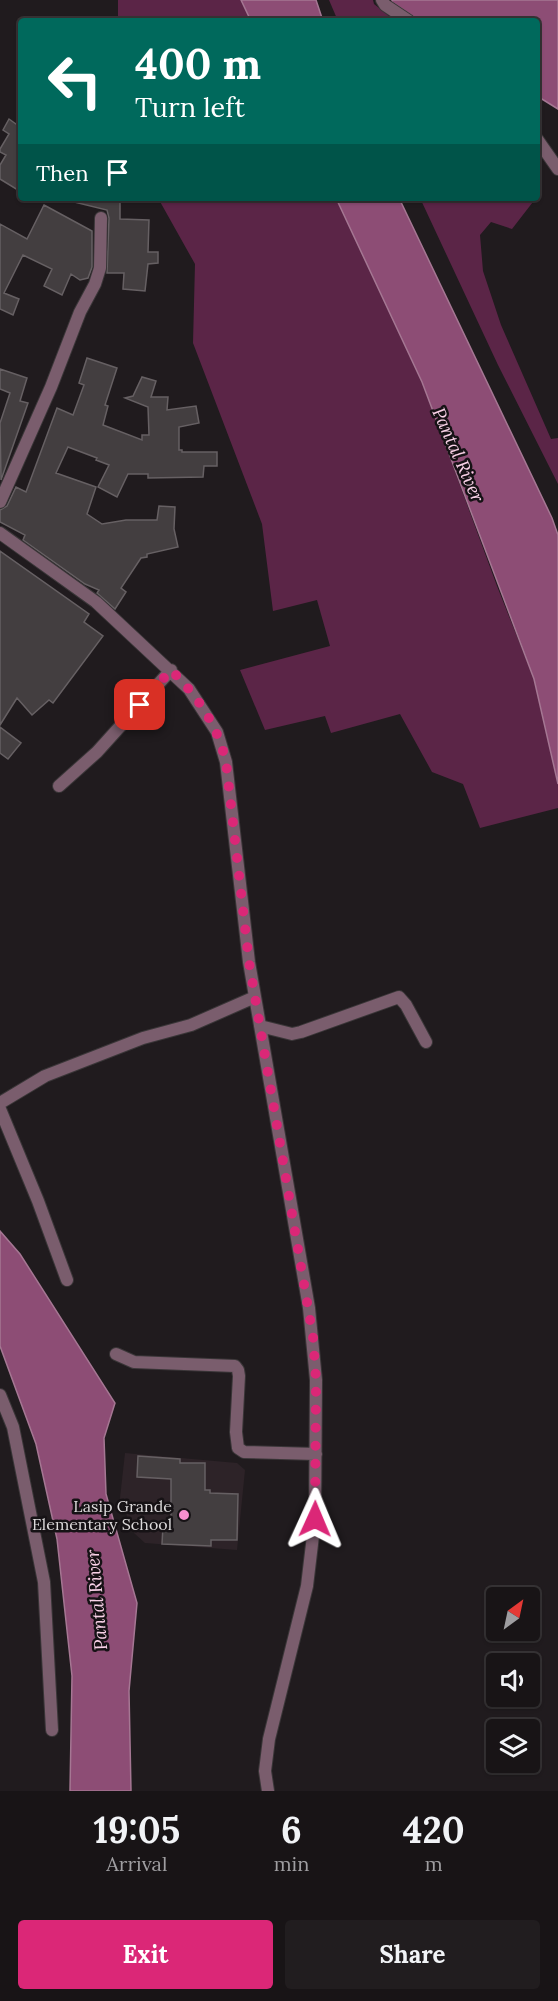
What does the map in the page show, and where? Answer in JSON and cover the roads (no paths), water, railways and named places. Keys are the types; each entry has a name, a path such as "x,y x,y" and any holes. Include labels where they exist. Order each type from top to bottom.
{"street":[{"path":"382,0 385,5 404,18"},
{"path":"540,143 558,169"},
{"path":"0,502 51,387 80,312 95,284 100,268 98,243 101,218"},
{"path":"0,533 96,602 171,670 201,704 222,744 231,785 255,997 313,1337 316,1380 315,1519 307,1586 269,1739 265,1772 268,1791"},
{"path":"59,786 97,752 171,670"},
{"path":"0,1103 45,1076 143,1038 191,1025 255,997"},
{"path":"260,1026 292,1034 399,997 406,1005 426,1042"},
{"path":"0,1109 3,1111 67,1280"},
{"path":"116,1354 134,1362 235,1366 239,1376 236,1432 238,1448 244,1452 316,1454"},
{"path":"0,1395 13,1427 44,1582 52,1730"}],"water":[{"path":"241,0 316,0 322,18 250,18"},
{"path":"392,0 558,0 558,109 540,98 540,18 416,18"},
{"name":"Pantal River","path":"337,201 400,201 552,518 558,535 558,784 534,679 422,382"},
{"name":"Pantal River","path":"0,1231 20,1254 115,1403 104,1438 106,1494 137,1603 129,1691 131,1791 70,1791 72,1676 57,1539 36,1444 0,1346"}],"place":[{"name":"Lasip Grande Elementary School","path":"184,1515"}]}
